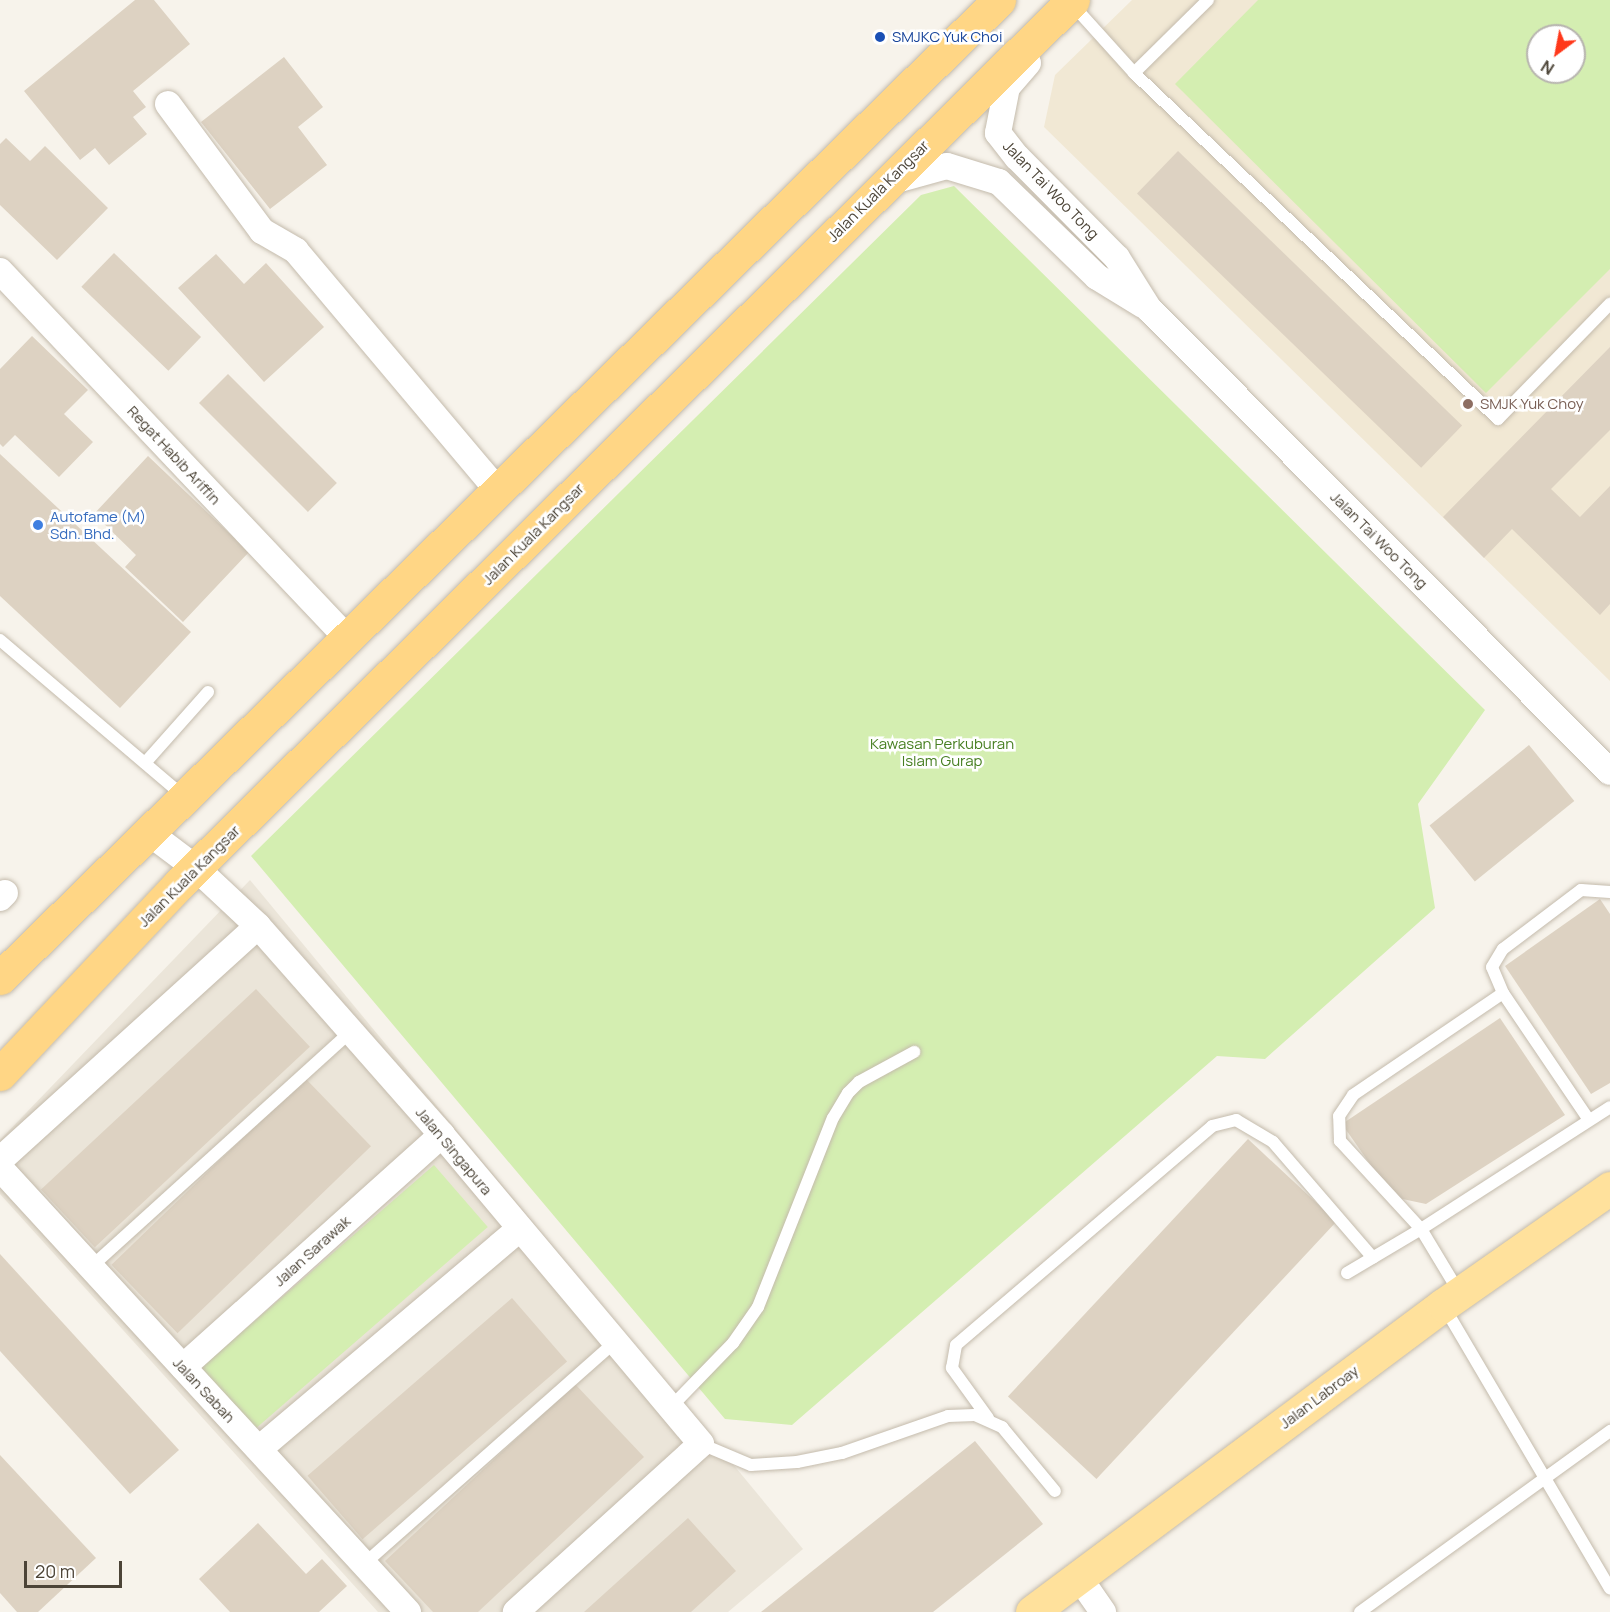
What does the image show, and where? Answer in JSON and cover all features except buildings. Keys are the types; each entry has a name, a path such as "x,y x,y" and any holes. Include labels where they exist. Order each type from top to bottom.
{"highway":[{"path":"0,978 999,0"},
{"name":"Jalan Kuala Kangsar","path":"0,1074 196,868 1072,1"}],"main road":[{"name":"Jalan Labroay","path":"1032,1612 1451,1299 1610,1188"}],"street":[{"name":"Jalan Tai Woo Tong","path":"1040,32 1031,60 1007,87 998,133 1117,258 1149,309 1610,772"},
{"path":"168,104 262,231 296,251 497,490"},
{"name":"Jalan Tai Woo Tong","path":"886,183 947,166 999,182 1097,277 1149,309"},
{"name":"Regat Habib Ariffin","path":"0,271 347,638"},
{"name":"Jalan Singapura","path":"148,832 196,868 258,926 442,1135 701,1444"},
{"path":"0,1160 258,926"},
{"name":"Jalan Sarawak","path":"183,1367 442,1135"},
{"name":"Jalan Sabah","path":"0,1167 408,1612"},
{"path":"259,1449 519,1229"},
{"path":"516,1612 701,1444"},
{"path":"1078,1576 1104,1612"}],"lane":[{"path":"1134,73 1208,0"},
{"path":"1072,1 1134,73 1498,419 1610,304"},
{"path":"0,640 184,796"},
{"path":"145,763 208,692"},
{"path":"1589,1120 1503,993 1492,967 1503,949 1581,890 1610,891"},
{"path":"1503,993 1353,1095 1339,1116 1340,1141 1421,1229 1451,1299 1544,1476 1610,1588"},
{"path":"91,1267 351,1031"},
{"path":"670,1408 733,1343 758,1307 840,1104 859,1082 914,1052"},
{"path":"1347,1273 1421,1229 1610,1107"},
{"path":"1055,1491 1002,1427 988,1418 952,1368 956,1345 1212,1126 1236,1119 1273,1142 1373,1258"},
{"path":"364,1564 615,1342"},
{"path":"701,1444 751,1465 797,1462 842,1453 948,1416 988,1418"},
{"path":"1360,1612 1544,1476 1610,1431"}],"shaded area":[{"name":"SMJK Yuk Choy","path":"1132,0 1610,0 1610,681 1044,127 1055,75"},
{"path":"250,880 803,1549 728,1612 378,1612 0,1194 0,1140"}],"green space":[{"path":"1258,0 1610,0 1610,269 1486,393 1175,84"},
{"name":"Kawasan Perkuburan Islam Gurap","path":"954,186 1485,710 1418,804 1435,908 1265,1059 1217,1056 792,1425 725,1419 251,856 921,195"},
{"path":"434,1165 488,1227 249,1434 196,1372"}],"place":[{"name":"SMJKC Yuk Choi","path":"880,37"},
{"name":"SMJK Yuk Choy","path":"1468,404"},
{"name":"Autofame (M) Sdn. Bhd.","path":"38,525"}]}
